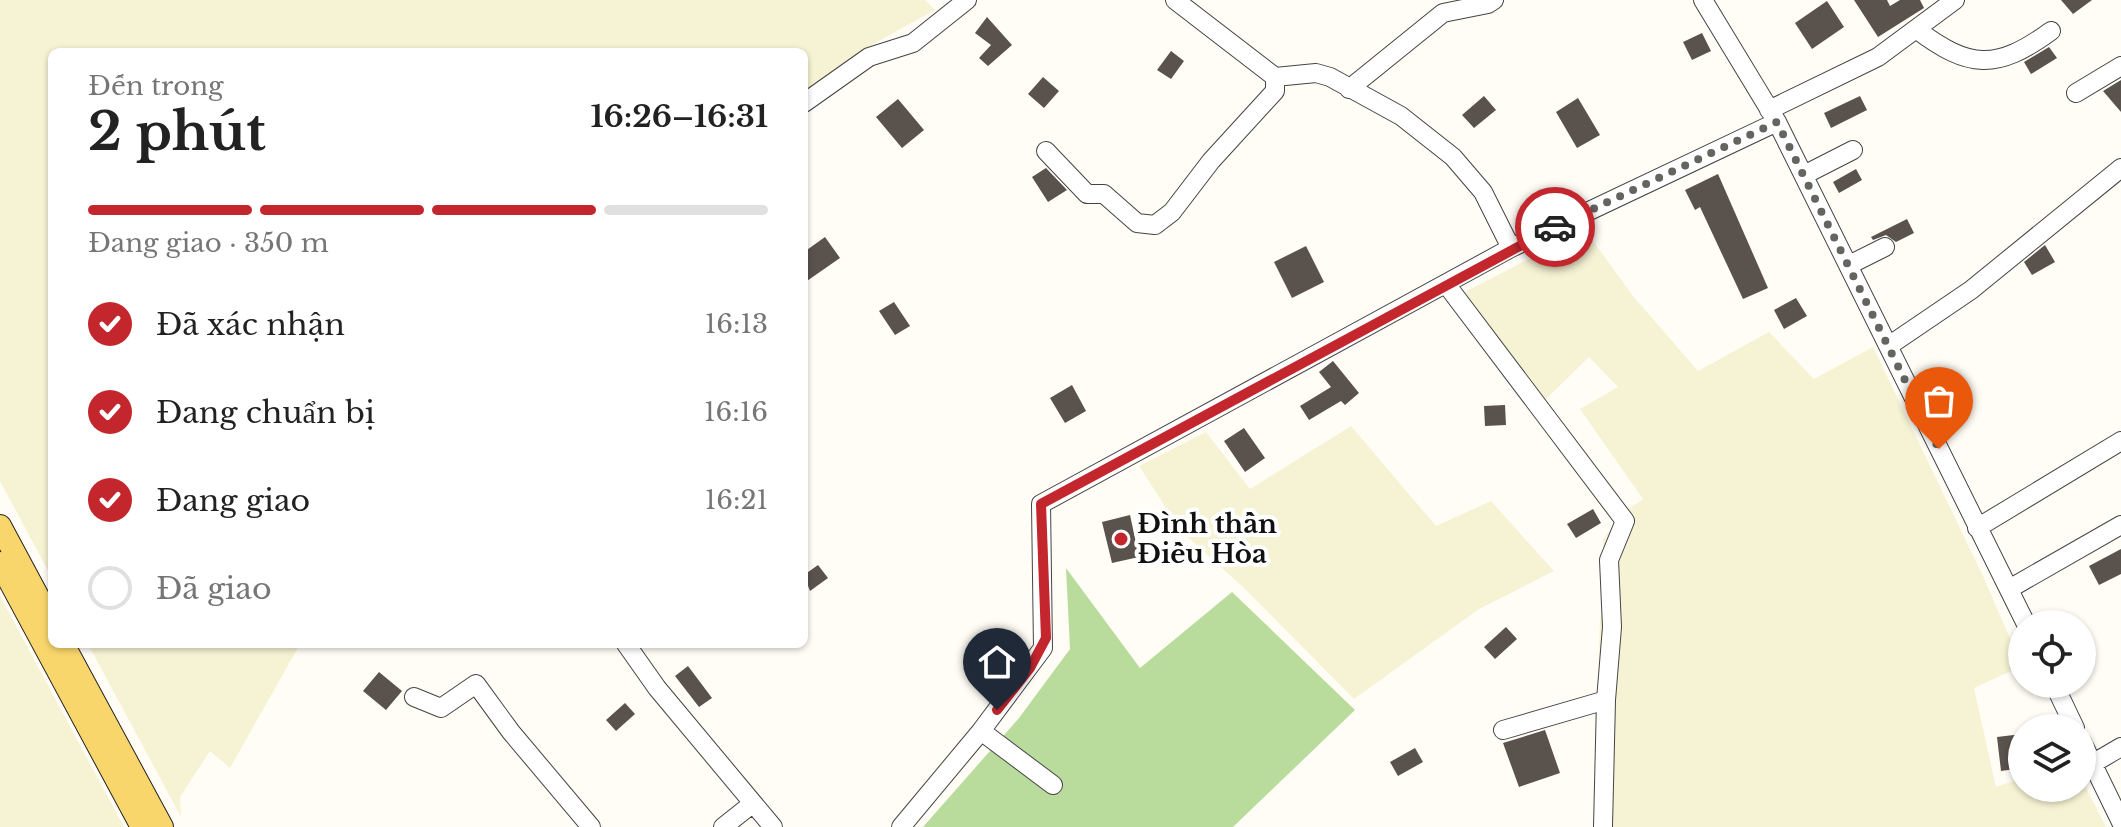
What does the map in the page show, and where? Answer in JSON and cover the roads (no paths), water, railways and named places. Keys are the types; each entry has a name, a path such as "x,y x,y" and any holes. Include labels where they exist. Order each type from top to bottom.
{"main road":[{"path":"0,526 48,616"},
{"path":"0,563 142,827"},
{"path":"65,648 162,827"}],"street":[{"path":"808,100 869,57 913,43 967,0"},
{"path":"1175,0 1275,77 1316,73 1401,116 1453,157 1483,192 1511,248"},
{"path":"1349,89 1443,13 1494,0"},
{"path":"1703,0 1773,116 1804,175 2019,610"},
{"path":"901,827 981,731 1043,648 1041,504 1511,248 1773,116 1878,57 1955,0"},
{"path":"1916,29 1957,57 1979,62 2002,58 2029,47 2051,31"},
{"path":"2076,93 2121,66"},
{"path":"1046,151 1087,194 1104,194 1137,223 1155,225 1172,212 1211,161 1275,91 1275,77"},
{"path":"1804,175 1853,150"},
{"path":"1890,345 2050,238 2121,168"},
{"path":"1849,265 1885,247"},
{"path":"1446,284 1625,521 1623,533 1610,552 1612,627 1606,700 1603,827"},
{"path":"1977,528 2121,441"},
{"path":"2009,589 2121,525"},
{"path":"629,648 773,827"},
{"path":"414,697 441,708 476,684 511,732 591,827"},
{"path":"1503,730 1606,700"},
{"path":"981,731 1053,785"},
{"path":"2096,751 2121,747"},
{"path":"2096,773 2121,822"},
{"path":"723,827 752,804"}],"place":[{"name":"Đình thần Điều Hòa","path":"1121,539"}]}
